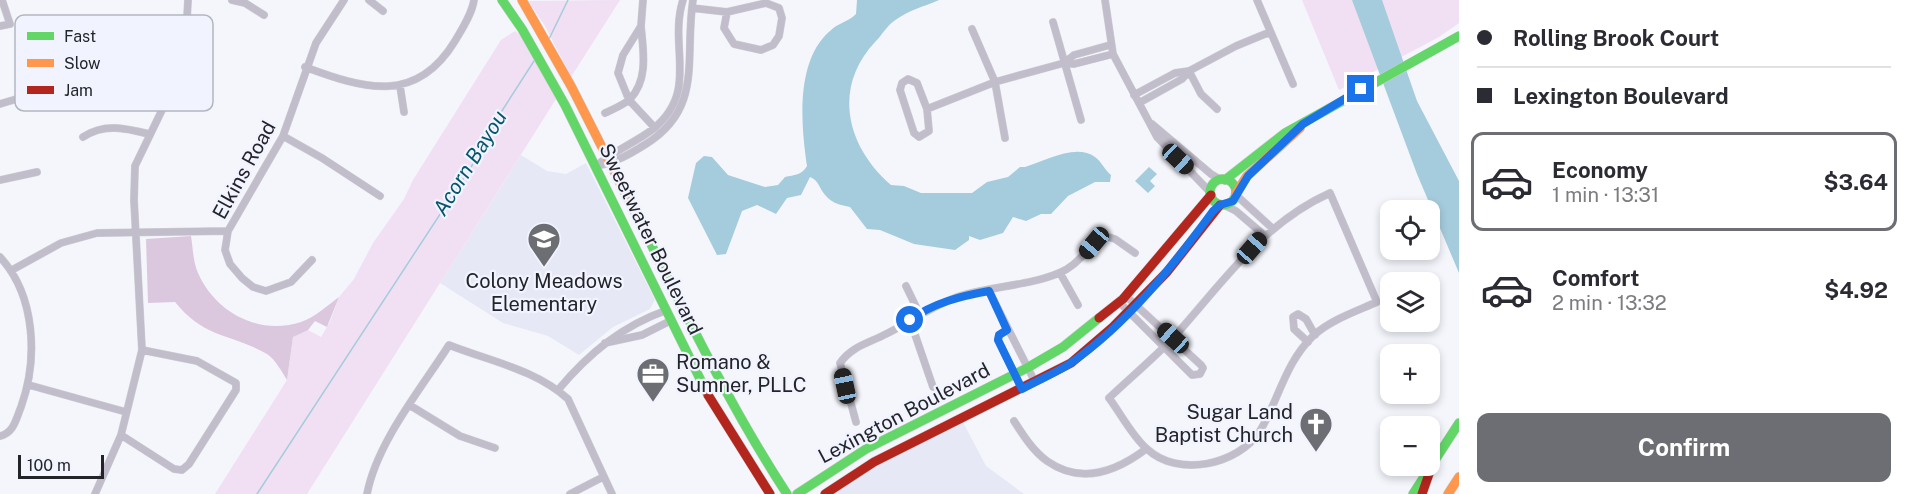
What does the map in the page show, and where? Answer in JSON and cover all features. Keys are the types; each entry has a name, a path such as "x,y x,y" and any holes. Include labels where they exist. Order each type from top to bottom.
{"main road":[{"name":"Sweetwater Boulevard","path":"502,0 522,28 596,166 712,402 770,494"},
{"name":"Sweetwater Boulevard","path":"522,0 561,69 726,394 752,441 786,494"},
{"path":"1303,124 1248,176 1230,203 1222,205 1210,194 1213,184 1236,174 1272,142 1361,89 1459,36"},
{"path":"1223,180 1233,184 1236,194"},
{"name":"Lexington Boulevard","path":"797,494 866,450 1027,369 1063,347 1122,299 1210,194"},
{"name":"Lexington Boulevard","path":"825,494 874,462 1071,363 1136,305 1167,272 1222,205"},
{"path":"667,310 682,309"},
{"path":"672,320 682,309"},
{"path":"712,402 726,394"},
{"path":"1440,454 1459,423"},
{"path":"866,450 874,462"},
{"path":"1413,494 1425,476"},
{"path":"1422,494 1428,476"},
{"path":"1449,494 1459,477"}],"street":[{"path":"0,26 10,24 2,0"},
{"path":"186,15 188,0"},
{"path":"232,0 245,3 264,15"},
{"name":"Elkins Road","path":"312,260 291,282 280,288 266,291 253,287 230,264 225,250 228,231 283,136 295,107 305,67 315,43 344,0"},
{"path":"369,0 383,11"},
{"path":"305,67 346,82 376,88 400,86 418,80 437,66 461,30 474,0"},
{"path":"605,113 629,100 638,86 645,63 641,26 643,0"},
{"path":"608,161 655,128 676,102 680,89 679,20 683,0"},
{"path":"1105,0 1110,45 1134,95 1166,147 1203,182 1210,194"},
{"path":"1257,0 1293,84"},
{"path":"596,166 663,134 686,100 692,4 727,12 766,3 774,4 779,8 782,18 779,36 773,45 761,50 734,44 724,28 727,12"},
{"path":"1053,22 1081,120"},
{"path":"641,26 623,55 618,73 629,100 655,128"},
{"path":"972,29 994,82 1005,138"},
{"path":"1134,95 1175,73 1189,71 1236,46 1270,32"},
{"path":"1064,63 1074,55 1110,45"},
{"path":"680,51 690,51"},
{"path":"927,109 994,82 1064,63 1074,64 1113,54"},
{"path":"1139,103 1182,79 1189,71"},
{"path":"1189,71 1201,94 1217,109"},
{"path":"908,80 917,83 927,109 929,131 925,136 920,137 914,133 900,90 902,83 908,80"},
{"path":"400,86 404,112"},
{"path":"0,104 15,100"},
{"path":"95,494 121,435 142,350 135,166 162,111"},
{"path":"1150,122 1210,174 1223,180"},
{"path":"83,136 96,128 109,127 149,134"},
{"path":"283,136 322,158 380,196"},
{"path":"0,180 37,172"},
{"path":"1330,193 1377,302 1315,335 1308,342 1287,370 1258,433 1233,454 1212,462 1184,465 1160,458 1146,449 1109,398 1173,338 1272,228 1301,207 1330,193"},
{"path":"1236,194 1272,228"},
{"path":"1222,205 1236,211 1264,235"},
{"path":"12,270 45,250 83,235 136,231 228,231"},
{"path":"856,422 840,363 855,347 875,340 919,313 961,296 1060,273 1078,261 1094,243 1105,236 1115,239 1135,253"},
{"path":"0,257 12,270 28,319 32,354 29,385 11,430 0,436"},
{"path":"1060,273 1078,305"},
{"path":"906,286 919,313"},
{"path":"989,291 1035,382"},
{"path":"1122,299 1136,305 1173,338 1201,365 1203,368 1200,374 1192,375 1162,348 1128,312 1122,299"},
{"path":"558,390 579,364 625,328 667,310"},
{"path":"1308,342 1294,329 1293,317 1298,314 1302,316 1315,335"},
{"path":"605,343 642,335 672,320"},
{"path":"910,320 933,387"},
{"path":"1007,330 999,335 998,340 1022,389"},
{"path":"367,494 370,478 386,444 449,345 523,371 558,390 568,399 612,494"},
{"path":"121,435 174,469 182,470 189,464 230,403 236,390 236,382 197,362 142,350"},
{"path":"29,385 126,412"},
{"path":"411,406 460,436 495,448"},
{"path":"1014,421 1028,442 1046,461 1067,470 1108,471 1119,468 1146,449"},
{"path":"570,494 603,477"}],"shaded area":[{"path":"620,0 571,77 545,26 528,1"},
{"path":"1302,0 1459,0 1459,23 1439,37 1339,90"},
{"path":"515,31 526,40 556,99 307,494 215,494 287,380 293,337 306,329 321,337 330,322 339,297 354,279 373,243 404,199 413,180 501,40"},
{"name":"Colony Meadows Elementary","path":"521,155 547,171 566,174 586,163 655,300 650,309 613,327 579,355 548,336 503,323 440,283"},
{"path":"191,236 196,269 206,287 227,309 254,323 285,326 301,322 311,318 339,297 327,327 315,321 308,330 293,337 287,380 270,356 197,323 175,302 148,303 146,239"},
{"path":"962,420 986,466 1024,494 830,494 875,467"}],"water":[{"path":"857,0 939,0 911,11 891,23 862,59 853,77 850,116 855,134 863,153 891,185 904,186 921,193 972,193 987,182 1008,177 1020,167 1070,152 1087,153 1097,159 1111,175 1110,182 1095,182 1068,196 1051,214 1041,214 1026,221 1013,217 1003,233 980,240 969,236 969,240 955,250 914,244 880,230 867,229 850,207 831,201 810,177 801,195 787,198 776,214 757,205 742,211 726,254 717,255 688,198 696,163 704,156 712,157 728,175 765,187 778,185 785,177 798,174 805,169 807,166 803,132 803,94 811,59 819,44 830,31 856,14"},
{"path":"1352,0 1382,0 1417,101 1459,181 1459,273 1440,228 1440,200 1428,200"},
{"path":"1149,167 1157,174 1150,181 1155,186 1148,193 1135,181"}],"waterway":[{"name":"Acorn Bayou","path":"549,39 568,0"},
{"name":"Acorn Bayou","path":"257,494 486,144 498,117 534,61"}],"traffic: fast":[{"path":"502,0 522,29 565,105 708,395"},
{"path":"1225,180 1285,133 1459,36"},
{"path":"1223,179 1232,183 1236,192 1232,201 1223,205 1214,201 1210,192 1214,183 1223,179"},
{"path":"649,240 731,401 787,494"},
{"path":"797,494 866,449 1027,368 1063,347 1099,318"},
{"path":"1413,494 1459,423"}],"traffic: slow":[{"path":"522,0 571,86 649,240"},
{"path":"1236,193 1247,176 1300,128"},
{"path":"1448,494 1459,477"}],"traffic: jam":[{"path":"1099,318 1123,299 1211,195"},
{"path":"825,494 874,462 1071,363 1113,327 1167,272 1220,205"},
{"path":"708,395 770,494"},
{"path":"1422,494 1428,476"}],"place":[{"name":"Colony Meadows Elementary","path":"544,268"},
{"name":"Romano & Sumner, PLLC","path":"653,403"},
{"name":"Sugar Land Baptist Church","path":"1316,453"}],"route":[{"path":"910,320 919,313 961,296 989,291 1007,330 999,335 998,340 1022,389 1071,363 1113,327 1167,272 1213,211 1220,205 1233,201 1243,181 1253,170 1290,139 1303,124 1361,89"}]}
